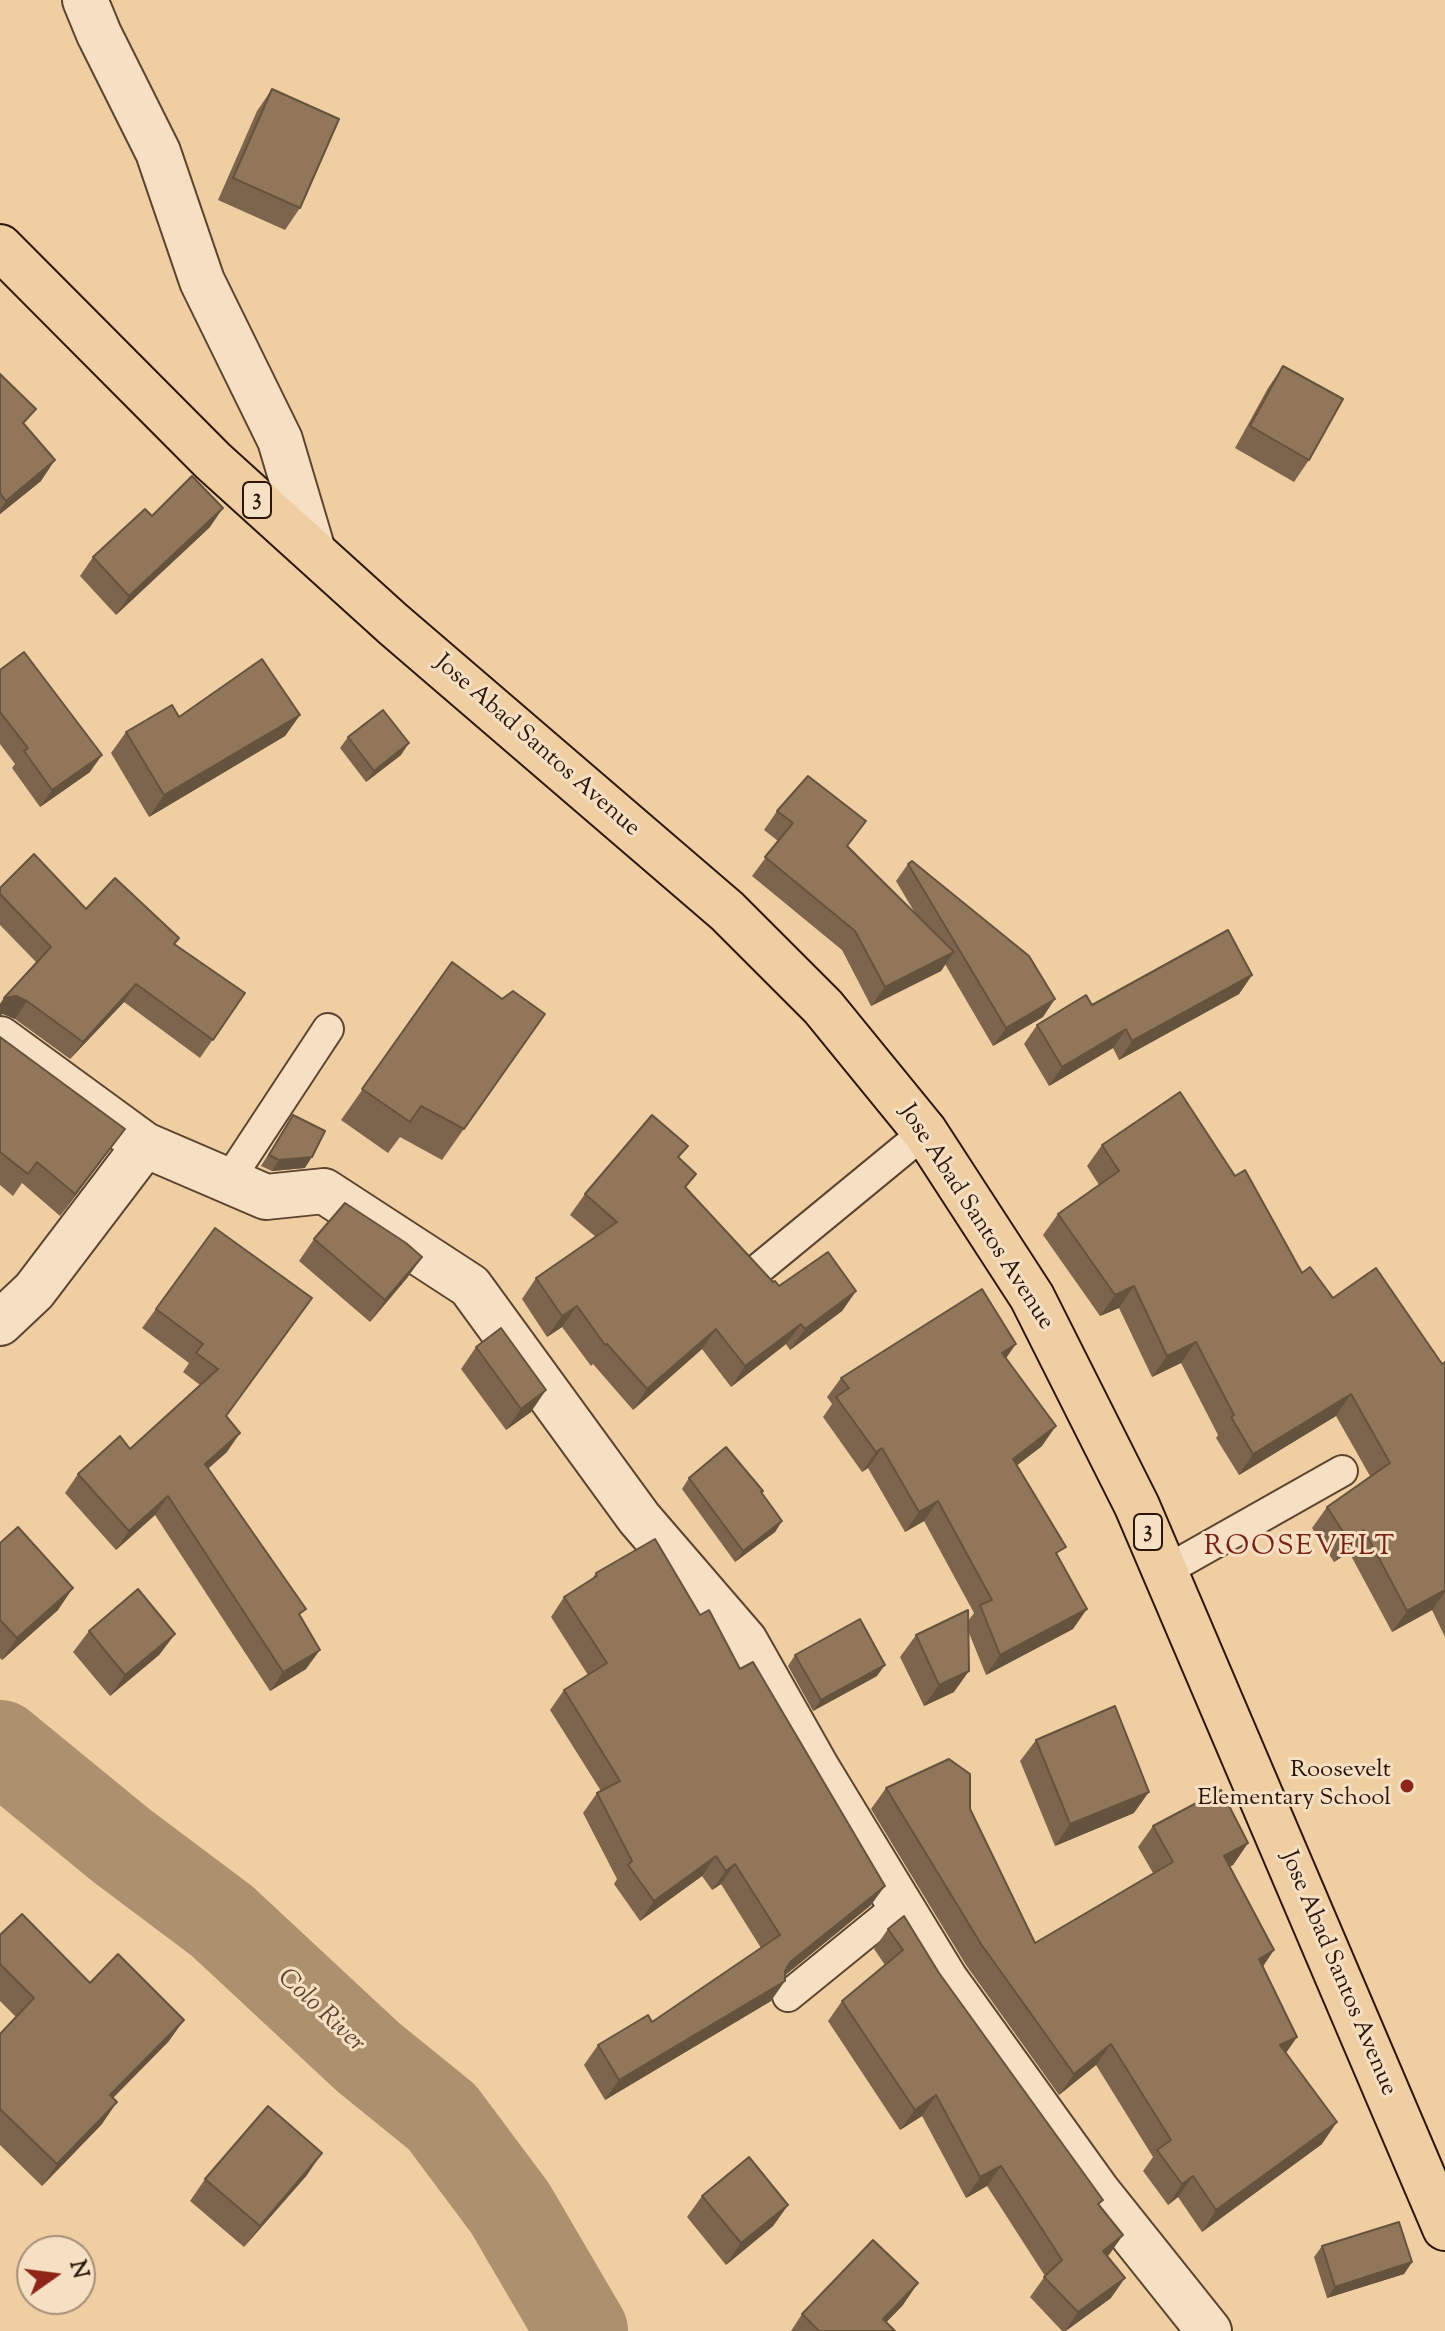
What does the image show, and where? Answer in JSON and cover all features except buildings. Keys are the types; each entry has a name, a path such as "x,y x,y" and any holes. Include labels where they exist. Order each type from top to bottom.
{"highway":[{"name":"Jose Abad Santos Avenue","path":"0,222 9,255 213,461 727,911 823,1007 925,1132 1032,1297 1137,1506 1445,2228"}],"street":[{"path":"85,0 158,152 202,281 280,440 313,551"},
{"path":"0,1039 145,1145 266,1197 324,1191 470,1286 639,1518 745,1641 818,1770 945,1979 1198,2328"},
{"path":"0,1323 34,1291 145,1145"}],"lane":[{"path":"228,1181 328,1029"},
{"path":"756,1271 925,1132"},
{"path":"1165,1571 1342,1471"},
{"path":"788,1996 900,1905"}],"waterway":[{"name":"Colo River","path":"0,1746 122,1846 222,1921 368,2057 442,2117 510,2208 582,2331"}],"place":[{"name":"Roosevelt Elementary School","path":"1407,1786"}],"district":[{"name":"ROOSEVELT","path":"1300,1549"}]}
